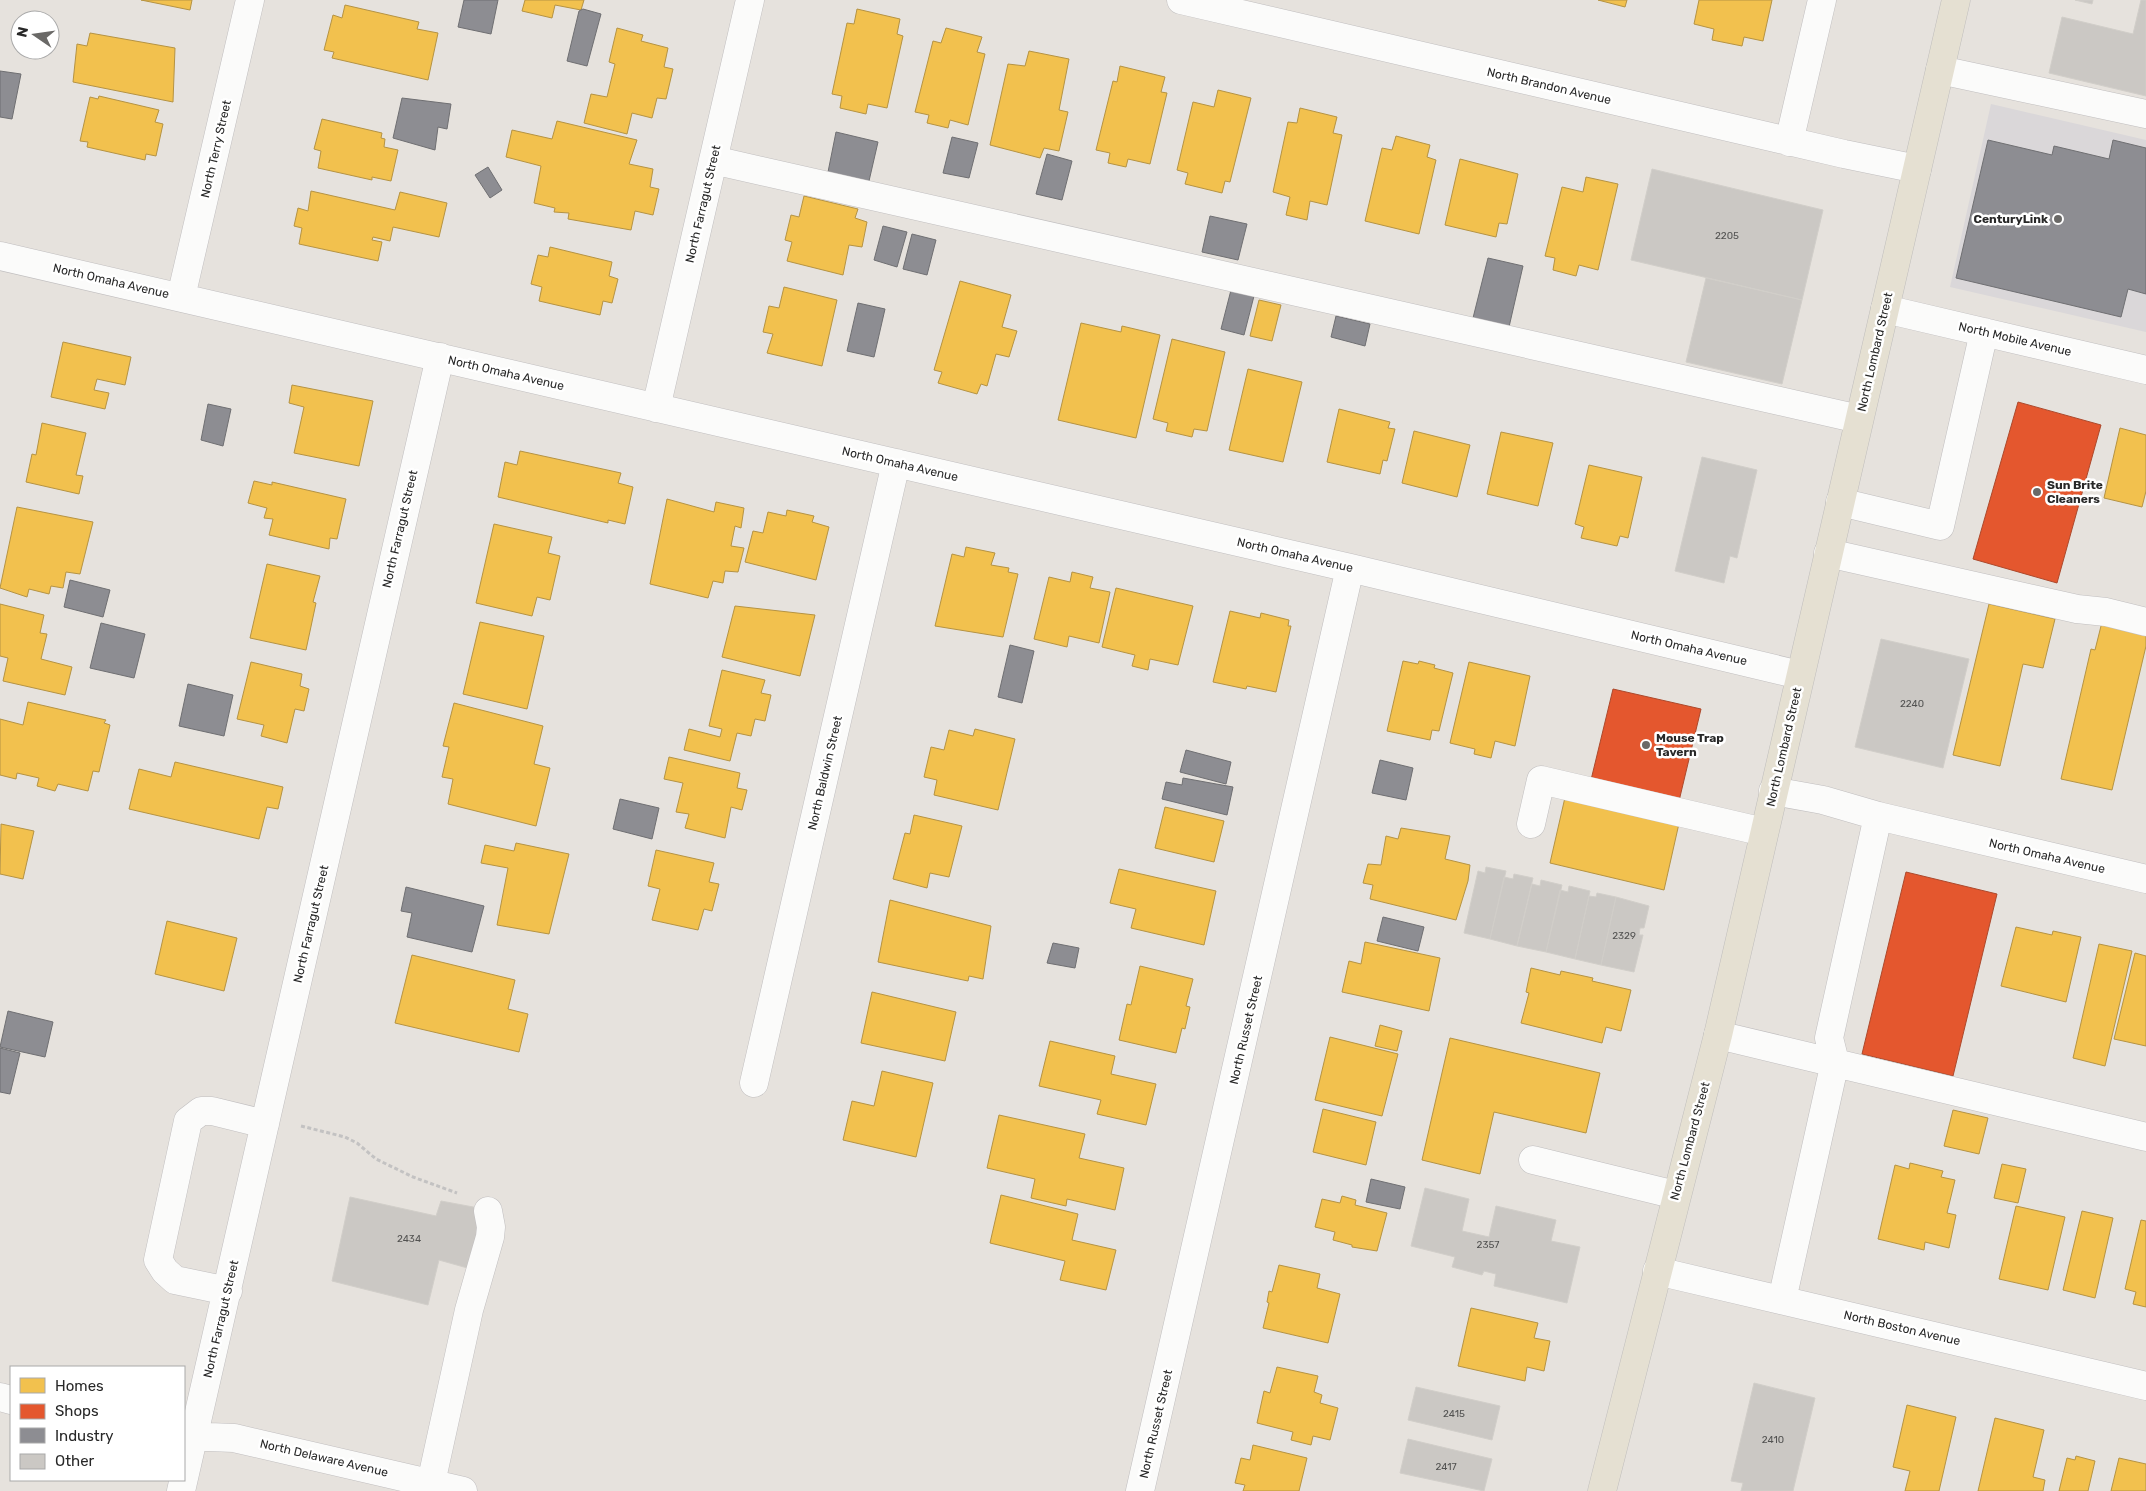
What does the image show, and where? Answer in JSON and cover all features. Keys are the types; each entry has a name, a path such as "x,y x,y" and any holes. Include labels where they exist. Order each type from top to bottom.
{"main road":[{"name":"North Lombard Street","path":"1602,1491 1718,1035 1956,0"}],"street":[{"name":"North Terry Street","path":"181,297 250,0"},
{"name":"North Farragut Street","path":"656,408 750,0"},
{"name":"North Brandon Avenue","path":"1180,0 1789,142 1917,169"},
{"path":"1789,142 1822,0"},
{"path":"1940,70 2146,114"},
{"path":"713,160 1859,419"},
{"name":"North Omaha Avenue","path":"0,256 1350,568 1800,675"},
{"name":"North Mobile Avenue","path":"1885,309 2146,370"},
{"path":"1840,502 1940,526 1984,332"},
{"name":"North Farragut Street","path":"185,1464 189,1436 228,1291 440,357"},
{"name":"North Baldwin Street","path":"754,1083 896,463"},
{"path":"1828,554 2076,609 2106,612 2146,622"},
{"name":"North Russet Street","path":"1140,1491 1350,568"},
{"path":"1531,824 1541,780 1764,832"},
{"name":"North Omaha Avenue","path":"1773,791 1823,800 1878,816 2146,879"},
{"path":"1782,1300 1835,1062 1829,1038 1878,816"},
{"path":"1718,1035 2146,1137"},
{"path":"228,1291 175,1280 165,1271 158,1260 188,1121 201,1111 266,1122"},
{"path":"1533,1160 1676,1195"},
{"path":"431,1483 469,1310 490,1237 491,1227 488,1211"},
{"name":"North Boston Avenue","path":"1657,1271 2146,1386"},
{"name":"North Delaware Avenue","path":"189,1436 234,1438 463,1491"}],"path":[{"path":"266,1122 326,1131 345,1137 357,1143 376,1159 413,1177 480,1201 485,1204 488,1211"}],"shaded area":[{"name":"CenturyLink","path":"1991,104 2146,140 2146,332 1950,287"}],"building: Homes":[{"path":"141,0 192,0 190,10"},
{"path":"525,0 584,0 581,10 555,5 552,18 522,11"},
{"path":"1598,0 1627,0 1625,7"},
{"path":"1699,0 1772,0 1763,41 1744,37 1742,46 1712,40 1714,29 1694,24"},
{"path":"345,5 419,22 417,29 438,33 428,80 332,58 334,52 324,50 333,15 342,18"},
{"path":"857,9 900,19 897,34 903,36 887,108 868,104 866,114 840,108 842,96 832,94 847,23 854,24"},
{"path":"617,28 643,35 641,41 668,48 664,67 673,69 666,99 657,98 652,118 632,113 627,134 584,123 591,94 607,97 615,64 609,62"},
{"path":"946,28 982,37 977,52 985,54 968,125 950,120 948,128 927,123 929,115 915,112 933,41 941,43"},
{"path":"90,33 175,48 173,102 73,82 77,44 87,46"},
{"path":"1029,51 1069,59 1059,110 1068,112 1059,151 1044,148 1040,158 990,145 1008,64 1025,66"},
{"path":"1120,66 1165,77 1161,92 1167,93 1150,164 1128,159 1126,167 1108,163 1110,153 1096,150 1113,81 1117,82"},
{"path":"1218,90 1251,98 1230,182 1225,181 1222,193 1185,184 1188,173 1177,170 1193,102 1214,107"},
{"path":"99,96 159,110 155,122 163,124 156,156 146,154 145,160 87,147 88,142 80,141 90,97 98,99"},
{"path":"1300,108 1337,117 1333,133 1342,135 1327,205 1310,201 1307,220 1286,215 1290,197 1273,192 1288,122 1297,123"},
{"path":"322,119 382,133 381,138 385,139 384,147 398,150 391,181 372,177 372,180 318,168 321,151 314,149"},
{"path":"557,121 637,140 629,164 653,169 650,187 659,189 653,215 635,211 631,230 568,219 569,213 554,212 555,208 534,203 541,166 506,157 512,130 552,139"},
{"path":"1396,136 1430,145 1427,157 1436,160 1419,234 1365,221 1382,148 1392,150"},
{"path":"1460,159 1518,174 1507,224 1499,223 1496,237 1445,225"},
{"path":"1586,177 1618,184 1598,270 1579,265 1576,276 1553,270 1555,258 1545,256 1562,187 1583,192"},
{"path":"311,191 395,210 400,192 447,203 439,237 393,227 390,241 373,237 372,240 382,242 378,261 299,244 302,228 294,226 298,208 308,211"},
{"path":"804,196 858,209 855,218 867,222 862,247 849,245 843,275 787,261 792,242 785,240 791,215 799,217"},
{"path":"550,247 612,262 609,276 618,279 612,303 603,301 600,315 539,301 542,287 531,284 538,255 548,257"},
{"path":"960,281 1011,295 1002,327 1017,331 1009,357 996,354 987,386 981,384 977,394 938,383 942,372 934,370"},
{"path":"784,287 837,300 822,366 767,353 773,334 763,332 769,306 779,308"},
{"path":"1259,300 1281,305 1272,341 1250,336"},
{"path":"1081,323 1121,332 1122,326 1160,335 1136,438 1058,420"},
{"path":"1172,339 1225,352 1207,431 1194,429 1192,437 1166,431 1168,423 1153,419"},
{"path":"63,342 131,357 125,385 97,379 94,390 109,393 105,409 51,397"},
{"path":"1248,369 1302,382 1283,462 1229,450"},
{"path":"292,385 373,401 359,466 294,453 304,407 289,403"},
{"path":"1339,409 1390,422 1388,428 1395,429 1387,461 1383,460 1380,474 1327,462"},
{"path":"42,423 86,433 76,475 83,476 79,494 26,482 32,454 36,455"},
{"path":"2120,428 2146,435 2146,491 2142,507 2104,498"},
{"path":"1414,431 1470,445 1457,497 1402,483"},
{"path":"1501,432 1553,443 1538,506 1487,494"},
{"path":"520,451 621,473 618,483 633,487 625,524 608,520 608,523 498,497 505,462 517,465"},
{"path":"1589,465 1642,477 1628,538 1620,536 1617,546 1581,538 1584,527 1575,524"},
{"path":"254,481 272,485 272,482 346,499 337,539 330,538 329,549 269,535 273,519 264,518 267,508 248,503"},
{"path":"667,499 714,512 716,502 744,508 741,528 735,526 731,546 744,548 738,572 725,571 723,583 713,581 708,598 650,584"},
{"path":"17,507 93,522 80,574 66,572 63,588 51,586 49,594 29,589 27,597 0,588"},
{"path":"787,510 814,516 812,522 829,527 816,580 745,562 753,531 763,533 768,512 786,516"},
{"path":"494,524 552,537 548,553 560,556 550,600 537,597 532,616 476,603"},
{"path":"966,547 995,553 991,565 1009,568 1008,572 1018,574 1003,637 935,626 952,554 964,557"},
{"path":"267,564 320,576 313,602 316,603 306,650 250,638"},
{"path":"1072,572 1093,577 1090,588 1110,592 1099,643 1069,636 1067,647 1034,639 1049,577 1070,582"},
{"path":"1116,588 1193,606 1178,665 1150,659 1148,670 1132,666 1135,655 1102,647"},
{"path":"0,604 44,615 40,633 47,634 41,659 72,667 65,695 3,681 8,658 0,656"},
{"path":"1989,604 2055,619 2043,668 2023,664 2000,766 1953,755"},
{"path":"735,606 815,615 800,676 722,657"},
{"path":"1230,611 1260,618 1261,613 1289,620 1288,626 1291,626 1276,692 1247,686 1246,689 1213,682"},
{"path":"480,622 544,636 527,709 463,694"},
{"path":"2102,622 2146,632 2146,646 2112,790 2061,779 2091,649 2095,650"},
{"path":"1403,661 1418,664 1419,661 1435,665 1434,668 1453,673 1439,731 1432,730 1430,740 1387,731"},
{"path":"251,662 302,674 300,686 309,689 304,711 295,709 287,743 261,736 264,725 237,719"},
{"path":"1469,662 1530,676 1515,746 1495,741 1491,758 1474,754 1475,749 1450,743"},
{"path":"722,670 765,680 761,693 771,695 765,721 755,719 751,736 737,733 730,761 684,750 689,729 720,737 722,729 709,726"},
{"path":"28,702 106,720 104,723 110,725 99,772 93,771 88,791 58,784 55,791 37,786 39,778 17,773 16,779 0,775 0,719 23,725"},
{"path":"454,703 543,726 534,764 550,768 536,826 448,804 453,779 442,777 449,747 443,746"},
{"path":"975,729 1015,739 998,810 934,795 937,780 924,777 931,747 944,750 949,730 973,736"},
{"path":"669,757 740,773 737,788 747,790 742,810 731,807 725,838 685,828 689,814 676,812 683,783 664,779"},
{"path":"175,762 283,787 278,809 267,807 259,839 129,809 139,769 171,777"},
{"path":"1566,793 1680,819 1664,890 1550,863"},
{"path":"1165,807 1224,821 1214,862 1155,848"},
{"path":"914,815 962,826 949,877 930,873 927,888 893,879 905,833 910,834"},
{"path":"1,824 34,831 23,879 0,874"},
{"path":"1401,828 1450,836 1445,859 1470,865 1468,881 1456,920 1370,899 1373,885 1363,883 1368,864 1381,865 1386,836 1398,839"},
{"path":"516,843 569,854 549,934 497,925 508,868 481,863 485,845 514,851"},
{"path":"656,850 714,863 709,882 719,884 712,911 704,909 698,930 652,920 660,889 648,886"},
{"path":"1119,869 1216,891 1204,945 1131,928 1136,909 1110,903"},
{"path":"890,900 991,926 983,979 969,976 968,981 878,962"},
{"path":"167,921 237,938 224,991 155,974"},
{"path":"2016,927 2052,935 2053,931 2081,937 2066,1002 2001,986"},
{"path":"1365,942 1440,958 1429,1011 1342,992 1349,961 1361,964"},
{"path":"2099,944 2132,951 2105,1066 2073,1058"},
{"path":"2135,953 2146,956 2146,1046 2114,1039"},
{"path":"412,955 515,980 508,1009 528,1014 519,1052 395,1023"},
{"path":"1140,966 1193,979 1186,1006 1190,1007 1185,1029 1182,1028 1176,1053 1119,1040 1127,1004 1131,1005"},
{"path":"1531,968 1560,975 1561,971 1593,978 1592,981 1631,990 1621,1031 1606,1027 1602,1043 1521,1023 1529,993 1526,992"},
{"path":"872,992 956,1012 945,1061 861,1043"},
{"path":"1380,1025 1402,1031 1397,1051 1375,1046"},
{"path":"1330,1037 1398,1054 1382,1116 1315,1100"},
{"path":"1450,1038 1600,1073 1586,1133 1494,1112 1480,1174 1422,1160"},
{"path":"1050,1041 1115,1056 1111,1074 1156,1084 1146,1125 1097,1114 1101,1100 1039,1086"},
{"path":"882,1071 933,1083 916,1157 843,1140 852,1101 874,1106"},
{"path":"1323,1109 1376,1122 1366,1165 1313,1152"},
{"path":"1953,1110 1988,1118 1979,1154 1944,1146"},
{"path":"999,1115 1085,1134 1079,1158 1124,1168 1115,1210 1067,1199 1066,1206 1031,1198 1035,1179 987,1168"},
{"path":"1910,1163 1943,1171 1941,1177 1955,1180 1947,1213 1956,1215 1949,1248 1925,1242 1924,1250 1878,1239 1895,1165 1909,1169"},
{"path":"2002,1164 2026,1169 2018,1203 1994,1198"},
{"path":"1001,1195 1078,1214 1072,1240 1116,1250 1106,1290 1060,1280 1065,1261 990,1243"},
{"path":"1342,1196 1356,1200 1355,1205 1387,1213 1377,1251 1352,1247 1352,1245 1333,1240 1335,1232 1315,1227 1322,1199 1340,1203"},
{"path":"2016,1206 2065,1217 2048,1290 1999,1279"},
{"path":"2082,1211 2113,1218 2095,1298 2063,1290"},
{"path":"2141,1220 2146,1221 2146,1307 2133,1304 2136,1292 2125,1289"},
{"path":"1279,1265 1320,1274 1317,1288 1340,1294 1328,1343 1263,1328 1269,1303 1267,1302 1269,1291 1272,1292"},
{"path":"1471,1308 1538,1323 1534,1338 1550,1341 1544,1371 1527,1367 1525,1381 1458,1366"},
{"path":"1277,1367 1318,1376 1314,1392 1322,1395 1320,1403 1338,1408 1330,1440 1313,1436 1311,1445 1291,1440 1293,1432 1257,1423 1264,1391 1270,1393"},
{"path":"1907,1405 1956,1417 1939,1491 1905,1491 1910,1471 1893,1467"},
{"path":"1995,1418 2044,1430 2033,1477 2045,1480 2043,1491 1978,1491"},
{"path":"1253,1445 1307,1458 1299,1491 1243,1491 1245,1485 1235,1483 1241,1458 1250,1460"},
{"path":"2076,1456 2095,1461 2088,1491 2059,1491 2067,1458 2075,1460"},
{"path":"2119,1458 2146,1464 2146,1491 2111,1491"}],"building: Shops":[{"name":"Sun Brite Cleaners","path":"2018,402 2101,425 2057,583 1973,559"},
{"name":"Mouse Trap Tavern","path":"1613,689 1701,709 1679,801 1591,780"},
{"path":"1906,872 1997,894 1953,1076 1862,1054"}],"building: Industry":[{"path":"464,0 498,0 491,34 458,27"},
{"path":"583,9 601,14 587,66 567,61 579,11"},
{"path":"0,71 21,74 12,119 0,117"},
{"path":"402,98 451,104 447,129 438,127 435,150 393,138"},
{"path":"836,132 878,142 869,181 828,172"},
{"path":"952,137 978,143 969,178 943,173"},
{"name":"CenturyLink","path":"1988,140 2052,155 2054,146 2109,159 2113,140 2146,148 2146,294 2128,289 2121,317 1956,278"},
{"path":"1047,154 1072,161 1062,200 1036,194"},
{"path":"488,167 502,190 490,198 475,175"},
{"path":"1210,216 1247,224 1238,260 1202,252"},
{"path":"883,226 907,232 897,267 874,260"},
{"path":"912,234 936,240 927,275 903,269"},
{"path":"1488,258 1523,266 1509,327 1473,318"},
{"path":"1231,290 1254,296 1244,335 1221,329"},
{"path":"858,303 885,309 874,357 847,351"},
{"path":"1336,316 1370,324 1365,346 1331,337"},
{"path":"208,404 231,409 223,446 201,440"},
{"path":"70,580 110,590 103,617 64,607"},
{"path":"101,623 145,634 134,678 90,668"},
{"path":"1010,645 1034,651 1022,703 998,697"},
{"path":"188,684 233,695 224,736 179,726"},
{"path":"1186,750 1231,762 1226,784 1180,772"},
{"path":"1380,760 1413,768 1406,800 1372,793"},
{"path":"1183,778 1233,787 1227,815 1162,799 1166,782 1182,785"},
{"path":"620,799 659,808 652,839 613,829"},
{"path":"406,887 484,906 472,952 407,937 412,913 401,911"},
{"path":"1383,917 1424,927 1418,951 1377,941"},
{"path":"1053,943 1079,948 1075,968 1047,963"},
{"path":"8,1011 53,1022 45,1057 0,1047"},
{"path":"0,1048 20,1053 10,1094 0,1092"},
{"path":"1371,1179 1405,1187 1400,1209 1366,1202"}],"building: Other":[{"path":"2075,0 2093,0 2092,4"},
{"path":"2141,0 2146,0 2146,96 2049,73 2062,17 2133,34"},
{"path":"1652,169 1823,210 1802,300 1631,260"},
{"path":"1706,278 1802,300 1782,384 1686,362"},
{"path":"1702,457 1757,470 1737,558 1730,556 1724,583 1675,571"},
{"path":"1881,639 1969,659 1943,768 1855,747"},
{"path":"1486,867 1506,871 1490,939 1464,933 1478,871 1485,873"},
{"path":"1514,874 1533,878 1517,946 1490,939 1504,877 1513,879"},
{"path":"1541,880 1562,885 1546,952 1517,946 1532,884 1540,886"},
{"path":"1569,886 1590,891 1575,959 1546,952 1560,890 1568,892"},
{"path":"1597,893 1616,897 1601,965 1575,959 1589,896 1596,897"},
{"path":"1616,897 1649,906 1644,928 1640,928 1639,935 1643,935 1634,972 1601,965"},
{"path":"1425,1188 1469,1199 1462,1231 1489,1237 1496,1206 1556,1220 1551,1241 1580,1247 1567,1303 1494,1286 1496,1274 1484,1271 1482,1275 1452,1267 1455,1257 1411,1246"},
{"path":"350,1197 436,1216 441,1201 484,1209 471,1269 439,1260 428,1305 332,1281"},
{"path":"1754,1383 1815,1398 1793,1491 1741,1491 1743,1483 1731,1481"},
{"path":"1416,1387 1500,1406 1492,1440 1408,1420"},
{"path":"1408,1439 1492,1459 1484,1491 1400,1473"}],"place":[{"name":"CenturyLink","path":"2058,219"},
{"name":"Sun Brite Cleaners","path":"2037,492"},
{"name":"Mouse Trap Tavern","path":"1646,745"}]}
